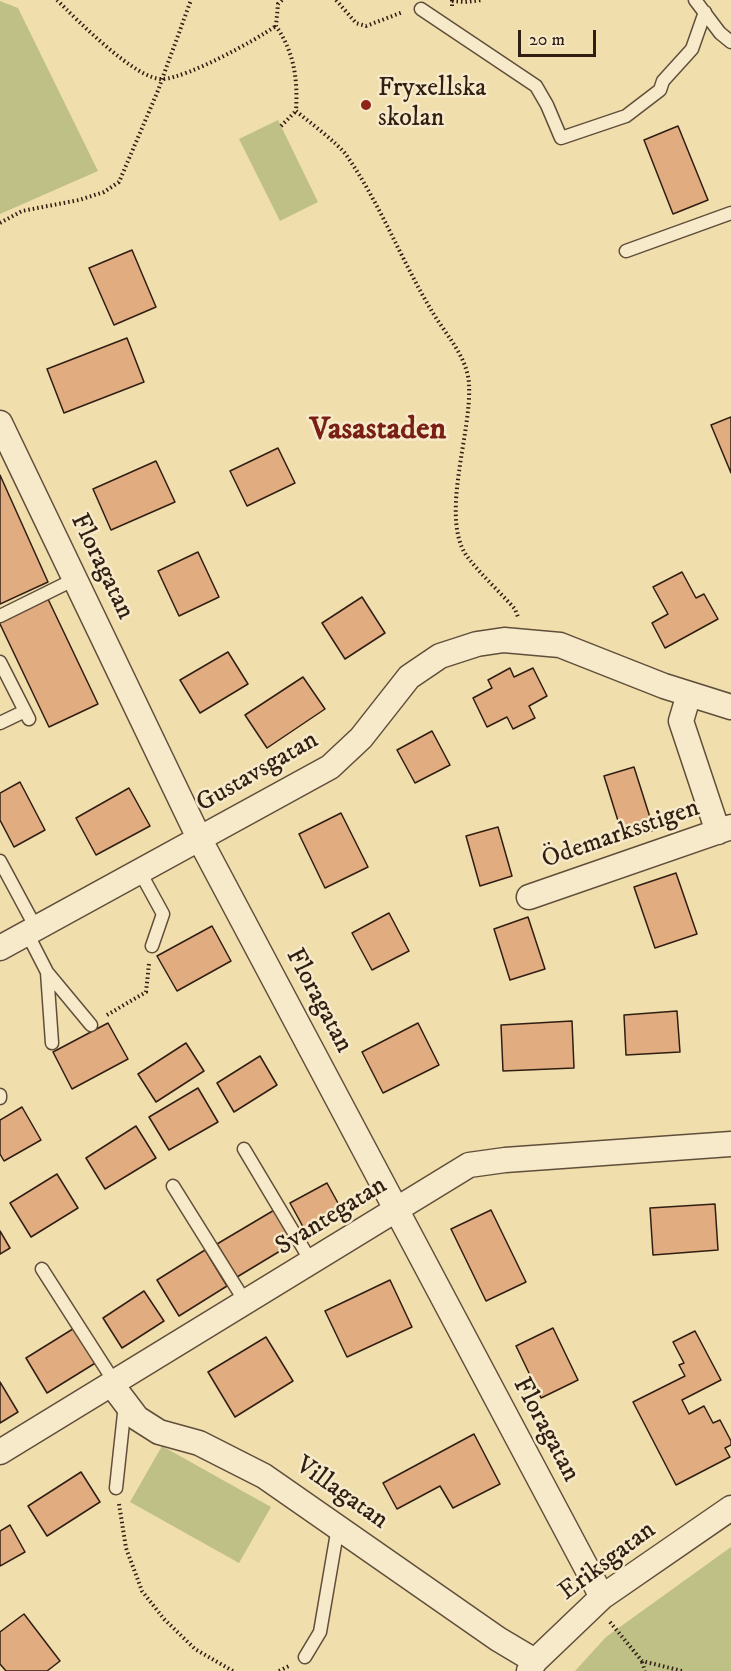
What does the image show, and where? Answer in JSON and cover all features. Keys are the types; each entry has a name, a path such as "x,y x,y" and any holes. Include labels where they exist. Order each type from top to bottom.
{"street":[{"name":"Floragatan","path":"2,431 200,840 602,1597"},
{"name":"Gustavsgatan","path":"0,948 330,767 361,738 410,677 440,656 477,644 504,640 560,645 689,694 731,707"},
{"path":"689,694 681,721 724,829"},
{"name":"Ödemarksstigen","path":"529,897 724,829"},
{"name":"Svantegatan","path":"0,1452 118,1390 246,1303 469,1165 505,1160 731,1144"},
{"name":"Villagatan","path":"118,1390 137,1418 159,1432 199,1443 264,1476 498,1639 532,1666"},
{"name":"Eriksgatan","path":"532,1666 602,1597 731,1508"}],"lane":[{"path":"695,0 720,33 731,42"},
{"path":"421,9 536,86 561,138 626,116 660,90 663,81 692,49 705,12"},
{"path":"626,250 731,213"},
{"path":"0,616 75,579"},
{"path":"0,662 27,715 0,723"},
{"path":"0,861 47,972 52,1043"},
{"path":"140,872 163,914 152,946"},
{"path":"47,972 91,1025"},
{"path":"244,1149 312,1263"},
{"path":"173,1186 246,1303"},
{"path":"42,1269 118,1390 116,1488"},
{"path":"305,1657 320,1632 338,1527"}],"path":[{"path":"57,0 140,73 162,79 189,71 259,37 276,26"},
{"path":"0,224 22,211 79,200 104,192 119,182 162,79 191,0"},
{"path":"281,126 296,111 295,67 284,38 276,26 278,4 282,0"},
{"path":"336,0 356,22 366,26 406,11"},
{"path":"452,1 482,0"},
{"path":"296,111 346,154 385,220 431,310 455,346 466,368 469,384 468,421 455,502 457,529 465,553 515,609 520,623 520,642"},
{"path":"91,1025 146,992 152,946"},
{"path":"116,1488 126,1548 142,1591 164,1619 195,1649 233,1671"},
{"path":"602,1597 610,1623 642,1661 645,1671"},
{"path":"642,1661 682,1671"}],"green space":[{"path":"0,1 18,8 98,171 0,214"},
{"path":"278,120 318,202 280,221 239,139"},
{"path":"162,1446 271,1507 239,1563 130,1502"},
{"path":"731,1547 731,1671 575,1671 606,1637"}],"building":[{"path":"678,126 708,200 673,214 644,140"},
{"path":"132,250 156,307 114,325 89,268"},
{"path":"127,338 144,382 64,413 47,369"},
{"path":"731,417 731,473 711,425"},
{"path":"278,448 295,483 247,506 230,471"},
{"path":"156,461 175,502 111,530 93,489"},
{"path":"0,475 48,582 0,604"},
{"path":"198,552 219,597 179,616 158,571"},
{"path":"682,572 696,598 704,594 718,619 665,648 652,623 668,614 653,587"},
{"path":"362,597 385,633 345,659 322,623"},
{"path":"48,599 98,704 49,727 0,624"},
{"path":"228,652 248,684 200,713 180,680"},
{"path":"510,668 514,677 533,668 547,696 529,706 535,718 513,729 507,717 487,727 473,698 492,688 488,680"},
{"path":"303,677 325,709 267,748 245,715"},
{"path":"432,731 450,765 415,783 397,750"},
{"path":"634,767 654,830 624,840 604,776"},
{"path":"20,782 45,830 14,847 0,820 0,793"},
{"path":"129,788 150,826 96,855 76,818"},
{"path":"341,813 368,867 325,888 299,834"},
{"path":"498,827 512,876 480,886 466,836"},
{"path":"676,873 697,934 655,948 634,887"},
{"path":"389,913 409,951 372,970 352,933"},
{"path":"528,917 545,969 510,980 494,929"},
{"path":"212,926 231,961 177,991 157,956"},
{"path":"677,1011 680,1052 626,1055 624,1015"},
{"path":"572,1021 574,1068 503,1071 501,1025"},
{"path":"108,1023 128,1059 72,1089 53,1052"},
{"path":"418,1023 439,1065 383,1093 362,1052"},
{"path":"186,1043 204,1071 156,1102 138,1074"},
{"path":"260,1056 277,1085 234,1112 217,1083"},
{"path":"198,1088 218,1122 169,1150 149,1117"},
{"path":"22,1107 41,1140 4,1161 0,1154 0,1120"},
{"path":"136,1126 156,1158 105,1189 86,1158"},
{"path":"57,1174 78,1208 31,1237 10,1203"},
{"path":"327,1183 344,1214 307,1234 290,1203"},
{"path":"715,1204 718,1250 653,1255 650,1208"},
{"path":"276,1209 295,1242 237,1277 217,1244"},
{"path":"491,1210 526,1282 486,1301 451,1229"},
{"path":"0,1231 10,1248 0,1254"},
{"path":"205,1250 227,1286 179,1316 157,1280"},
{"path":"390,1280 412,1327 347,1357 325,1311"},
{"path":"144,1291 164,1321 122,1348 103,1318"},
{"path":"76,1327 97,1362 47,1393 26,1358"},
{"path":"553,1328 578,1380 541,1398 516,1346"},
{"path":"695,1331 721,1380 682,1400 689,1414 704,1406 713,1423 720,1420 731,1441 731,1445 725,1448 730,1457 676,1485 633,1402 685,1376 679,1365 684,1363 673,1342"},
{"path":"266,1337 293,1381 235,1417 208,1372"},
{"path":"0,1382 18,1412 0,1423"},
{"path":"474,1434 500,1484 453,1508 440,1486 397,1509 383,1483"},
{"path":"81,1472 100,1502 47,1536 28,1506"},
{"path":"10,1525 25,1552 0,1566 0,1531"},
{"path":"24,1614 60,1661 47,1671 6,1671 0,1664 0,1632"}],"place":[{"name":"Fryxellska skolan","path":"366,105"}],"district":[{"name":"Vasastaden","path":"378,431"}]}
